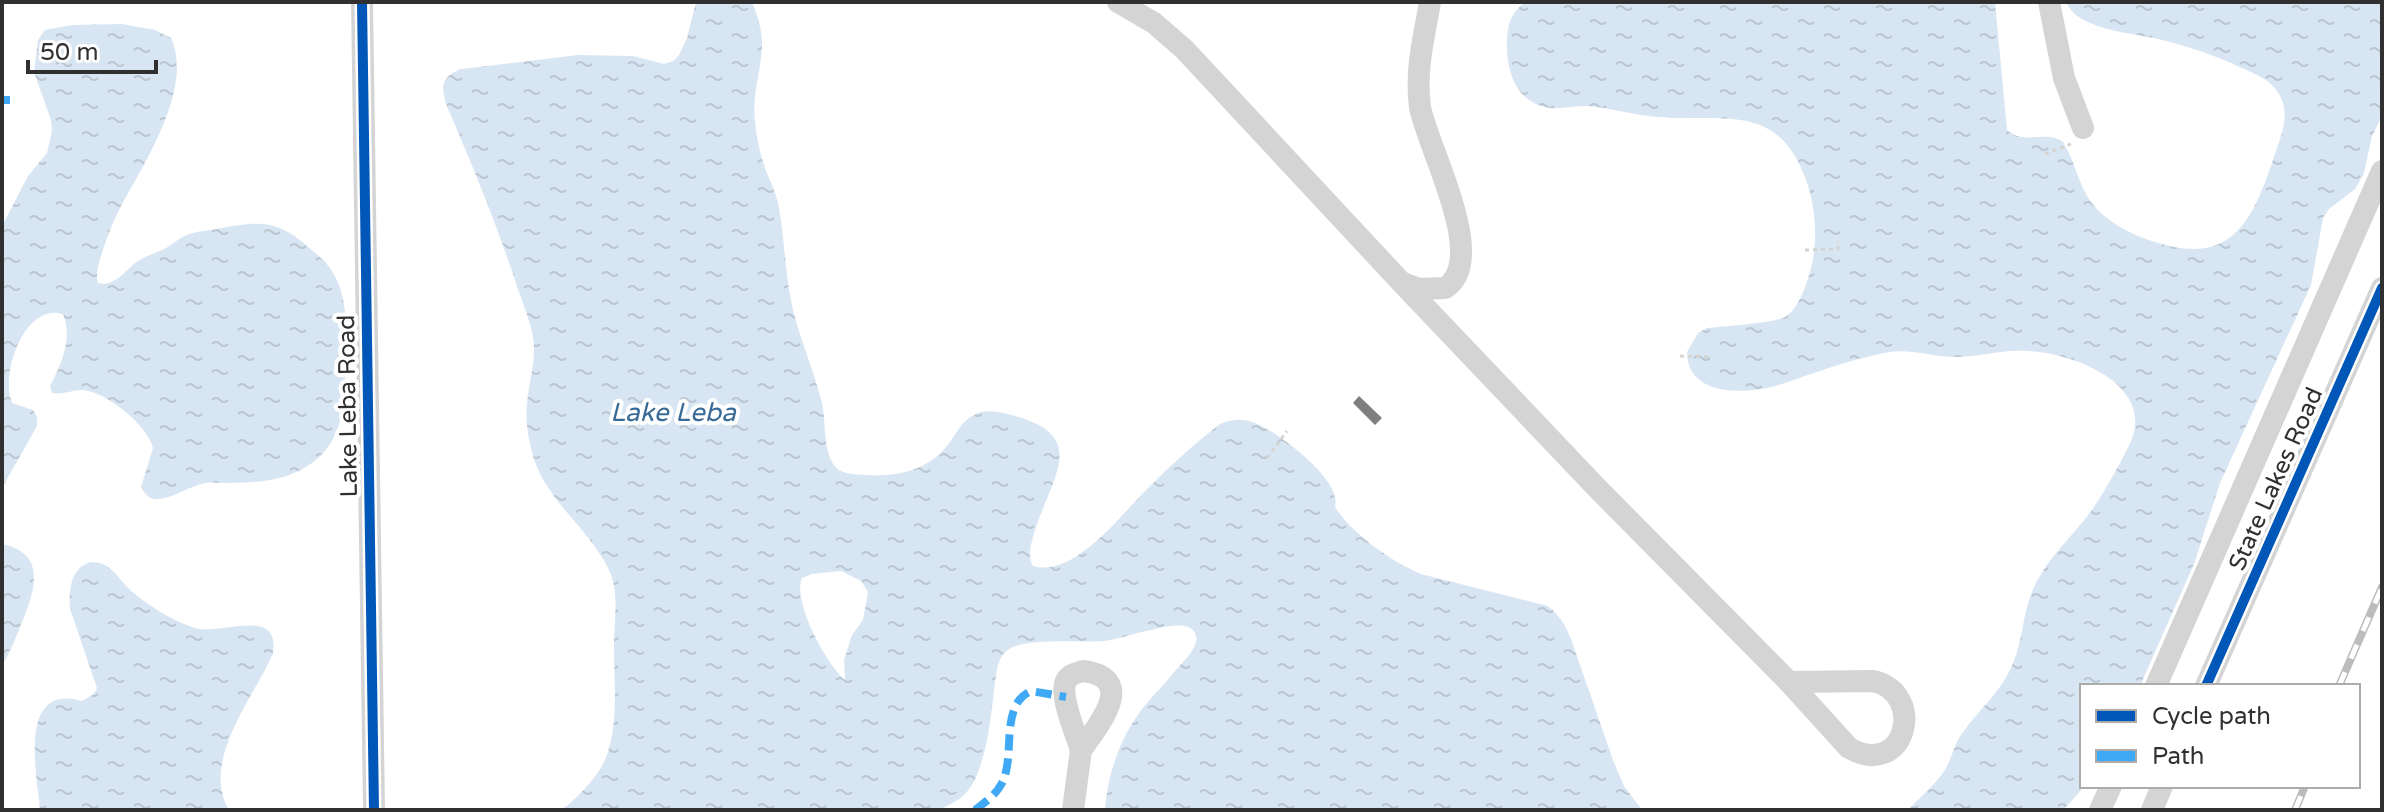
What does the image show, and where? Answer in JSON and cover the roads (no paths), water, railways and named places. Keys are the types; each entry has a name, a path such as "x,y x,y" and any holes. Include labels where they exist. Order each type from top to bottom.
{"street":[{"name":"Lake Leba Road","path":"362,2 374,810"},
{"path":"1118,2 1154,23 1184,49 1402,283 1598,489 1789,682 1839,738 1862,755 1877,756 1884,754 1900,739 1904,729 1902,705 1898,696 1884,683 1789,682"},
{"path":"1402,283 1419,289 1445,288 1456,278 1461,250 1449,190 1435,157 1421,108 1418,70 1430,2"},
{"path":"2049,2 2077,136"},
{"path":"2157,684 2382,171"},
{"name":"State Lakes Road","path":"2207,684 2382,288"},
{"path":"1073,810 1081,750"},
{"path":"2100,810 2110,788"},
{"path":"2152,810 2161,788"}],"water":[{"name":"Lake Leba","path":"696,2 752,2 762,43 755,103 757,139 778,203 793,310 822,403 829,455 838,469 850,474 877,475 901,473 923,466 942,452 967,420 981,412 999,412 1032,422 1050,433 1058,445 1055,477 1030,552 1033,566 1048,567 1064,563 1096,542 1146,490 1220,424 1238,420 1257,424 1280,437 1320,472 1335,496 1335,507 1342,517 1385,554 1421,574 1548,606 1552,610 1571,639 1624,786 1642,810 1105,810 1112,769 1128,730 1193,650 1196,636 1193,630 1182,626 1105,641 1027,643 1008,650 998,665 987,742 978,771 965,794 939,810 562,810 597,774 609,747 615,706 614,588 599,553 555,498 532,452 526,416 534,359 532,332 491,213 446,104 443,87 450,75 461,69 578,55 633,56 664,64 679,55 687,38","holes":["841,571 861,581 868,592 863,620 852,635 844,660 845,680 820,647 806,616 800,588 802,578 812,574"]},
{"path":"1525,2 1995,2 2007,130 2021,137 2049,137 2063,142 2091,202 2119,226 2152,241 2179,248 2201,249 2220,244 2234,234 2257,202 2283,128 2284,105 2278,92 2261,77 2213,56 2088,22 2075,14 2066,2 2382,2 2382,116 2372,136 2364,173 2355,189 2329,209 2323,218 2311,285 2220,483 2194,564 2141,684 2080,684 2080,788 2083,788 2064,809 1908,810 1941,775 1960,737 2005,678 2017,653 2029,600 2038,579 2091,511 2126,451 2135,426 2133,409 2126,394 2097,370 2079,362 2043,352 2018,351 1955,357 1889,352 1773,387 1749,390 1724,390 1703,382 1694,375 1687,352 1698,333 1707,328 1760,323 1785,317 1806,285 1814,254 1813,210 1806,180 1794,155 1780,138 1765,127 1747,121 1650,116 1586,106 1550,108 1529,100 1516,86 1509,66 1508,32 1516,11"},
{"path":"122,24 155,30 171,38 176,58 176,79 163,125 108,235 98,268 98,283 110,283 138,261 187,235 242,225 264,224 284,230 324,260 337,280 345,311 343,405 332,442 314,461 292,474 255,482 205,483 164,498 148,496 141,487 153,448 150,439 135,421 114,403 93,392 52,393 50,386 62,360 67,333 63,314 49,313 37,319 27,330 13,359 9,375 12,403 33,410 37,426 2,488 2,226 28,176 47,153 52,131 34,72 38,40 45,30 50,29 72,25"},
{"path":"2,544 27,556 34,576 26,613 2,665"},
{"path":"91,562 109,567 130,590 186,625 206,629 258,626 267,630 273,638 273,653 225,750 221,771 222,791 229,810 40,810 35,755 39,718 48,705 61,699 82,701 94,694 97,688 70,609 75,574"}],"railway":[{"path":"2340,684 2382,587"},
{"path":"2295,810 2304,788"}]}
